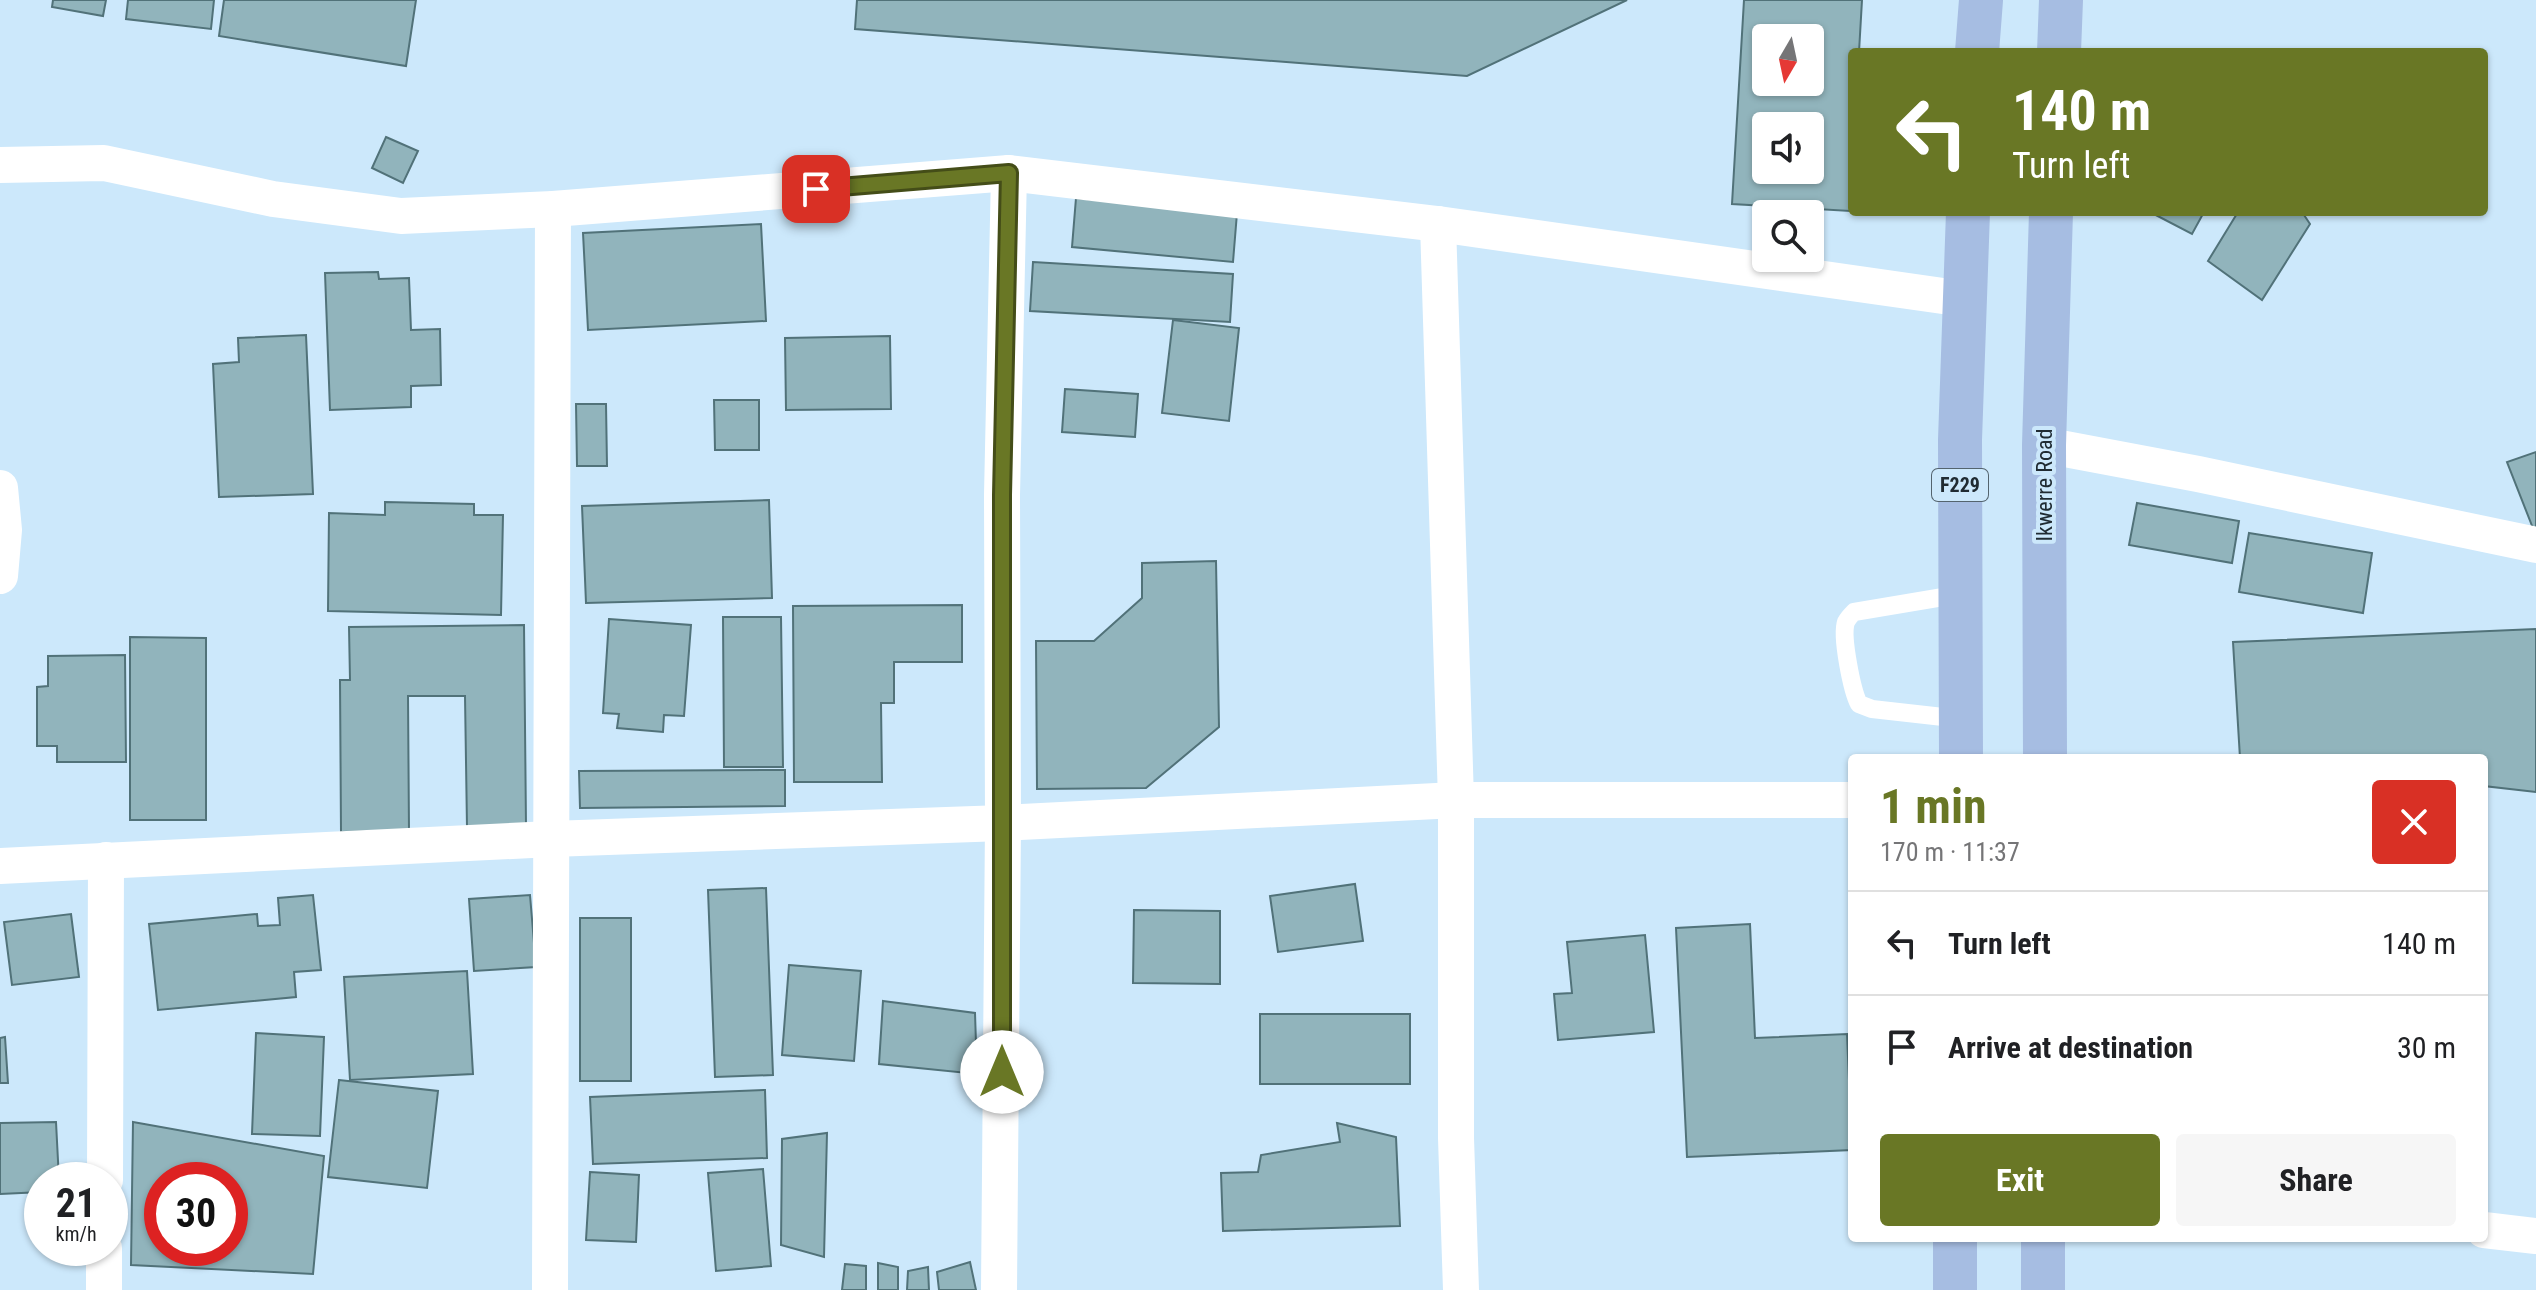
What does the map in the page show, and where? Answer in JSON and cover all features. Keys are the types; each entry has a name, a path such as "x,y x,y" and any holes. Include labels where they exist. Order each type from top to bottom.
{"main road":[{"path":"1977,48 1981,0"},
{"path":"2059,48 2061,0"},
{"name":"F229","path":"1961,738 1960,440 1968,216"},
{"name":"Ikwerre Road","path":"2045,754 2044,445 2051,216"},
{"path":"1955,1242 1955,1290"},
{"path":"2043,1242 2043,1290"}],"street":[{"path":"0,165 104,163 273,199 401,216 553,209 1009,173 1438,224 1964,299"},
{"path":"999,1290 1002,495 1009,173"},
{"path":"550,1290 553,209"},
{"path":"1438,224 1456,800 1456,1138 1461,1290"},
{"path":"2044,445 2242,482 2536,545"},
{"path":"0,488 4,530 0,576"},
{"path":"0,866 551,839 1003,823 1456,800 1848,800"},
{"path":"105,1162 106,860"},
{"path":"2488,1230 2536,1236"},
{"path":"104,1266 104,1290"}],"lane":[{"path":"1961,594 1854,612 1846,623 1845,637 1852,692 1859,704 1961,738"}],"building":[{"path":"53,0 106,0 103,16 52,7"},
{"path":"128,0 214,0 211,29 126,19"},
{"path":"224,0 416,0 406,66 219,36"},
{"path":"857,0 1627,0 1467,76 855,29"},
{"path":"1744,0 1862,0 1859,48 1848,48 1848,211 1824,209 1824,200 1752,200 1752,205 1732,204"},
{"path":"386,137 418,151 403,183 372,168"},
{"path":"1076,198 1237,213 1233,262 1072,247"},
{"path":"2158,216 2202,216 2192,234"},
{"path":"2236,216 2305,216 2310,224 2262,300 2208,261"},
{"path":"761,224 766,321 588,330 583,233"},
{"path":"1033,262 1233,274 1230,322 1030,311"},
{"path":"378,272 379,279 409,278 411,330 440,329 441,385 411,386 411,407 330,410 325,273"},
{"path":"1173,320 1239,328 1229,421 1162,413"},
{"path":"306,335 313,494 219,497 213,364 239,362 238,338"},
{"path":"890,336 891,409 786,410 785,338"},
{"path":"1065,389 1138,394 1135,437 1062,432"},
{"path":"714,400 759,400 759,450 715,450"},
{"path":"576,404 606,404 607,466 577,466"},
{"path":"2536,452 2536,536 2507,462"},
{"path":"769,500 772,598 586,603 582,506"},
{"path":"385,502 474,504 474,515 503,515 501,615 328,611 329,513 385,515"},
{"path":"2137,503 2239,521 2232,563 2129,545"},
{"path":"2249,533 2372,553 2363,613 2239,592"},
{"path":"1216,561 1219,727 1146,788 1037,789 1036,641 1094,641 1142,598 1142,563"},
{"path":"962,605 962,662 894,662 894,703 881,703 882,782 794,782 793,606"},
{"path":"723,617 781,617 783,767 724,767"},
{"path":"609,619 691,625 684,716 664,715 663,732 617,728 619,714 603,713"},
{"path":"524,625 526,826 467,827 465,696 408,696 409,831 341,832 340,680 350,680 349,627"},
{"path":"2536,629 2536,792 2488,786 2488,754 2240,754 2233,642"},
{"path":"130,637 206,638 206,820 130,820"},
{"path":"125,655 126,762 57,762 57,746 37,746 37,687 48,686 48,656"},
{"path":"785,770 785,806 580,808 579,771"},
{"path":"1355,884 1363,941 1278,952 1270,896"},
{"path":"766,888 773,1075 715,1077 708,890"},
{"path":"313,895 321,970 294,972 296,997 158,1010 149,924 257,914 258,926 280,925 278,898"},
{"path":"530,895 536,967 474,971 469,899"},
{"path":"1134,910 1220,911 1220,984 1133,983"},
{"path":"71,914 79,977 12,985 4,922"},
{"path":"580,918 631,918 631,1081 580,1081"},
{"path":"1750,924 1755,1038 1847,1034 1848,1150 1687,1157 1676,928"},
{"path":"1645,935 1654,1032 1558,1040 1554,994 1572,993 1567,942"},
{"path":"789,965 861,971 854,1061 782,1055"},
{"path":"467,971 473,1074 350,1080 344,977"},
{"path":"883,1001 975,1013 977,1074 879,1064"},
{"path":"1260,1014 1410,1014 1410,1084 1260,1084"},
{"path":"256,1033 324,1037 320,1136 252,1134"},
{"path":"5,1037 8,1083 0,1083 0,1038"},
{"path":"339,1080 438,1091 427,1188 328,1177"},
{"path":"765,1090 767,1158 593,1164 590,1097"},
{"path":"56,1122 58,1162 24,1162 24,1193 0,1194 0,1123"},
{"path":"133,1122 324,1156 313,1274 151,1266 248,1266 248,1162 144,1162 144,1266 131,1265"},
{"path":"1337,1123 1396,1137 1400,1226 1223,1231 1221,1173 1258,1172 1261,1155 1340,1142"},
{"path":"827,1133 824,1257 781,1245 782,1139"},
{"path":"763,1169 771,1266 716,1271 708,1173"},
{"path":"590,1172 639,1175 636,1242 586,1240"},
{"path":"970,1262 976,1290 939,1290 937,1272"},
{"path":"878,1263 898,1267 898,1290 878,1290"},
{"path":"845,1264 866,1266 866,1290 842,1290"},
{"path":"928,1267 929,1290 907,1290 908,1271"}],"route":[{"path":"816,189 1009,173 1002,495 1002,1072"}]}
